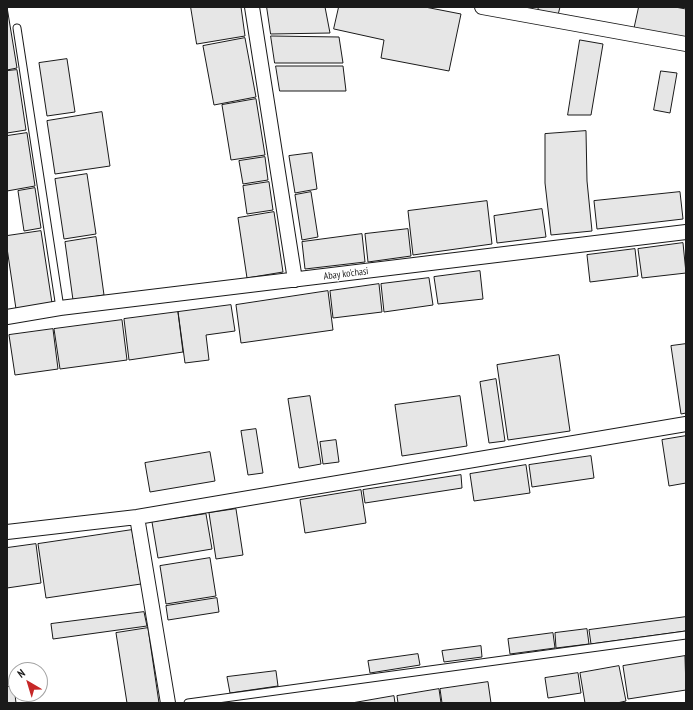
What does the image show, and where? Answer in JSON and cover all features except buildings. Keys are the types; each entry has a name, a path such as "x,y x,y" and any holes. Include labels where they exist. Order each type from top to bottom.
{"street":[{"path":"252,7 294,280"},
{"path":"482,7 686,44"},
{"name":"Abay ko'chasi","path":"7,317 60,308 686,232"},
{"path":"7,532 137,517 686,424"},
{"path":"137,517 168,703"}],"lane":[{"path":"17,28 60,308"},
{"path":"188,703 686,635"}]}
